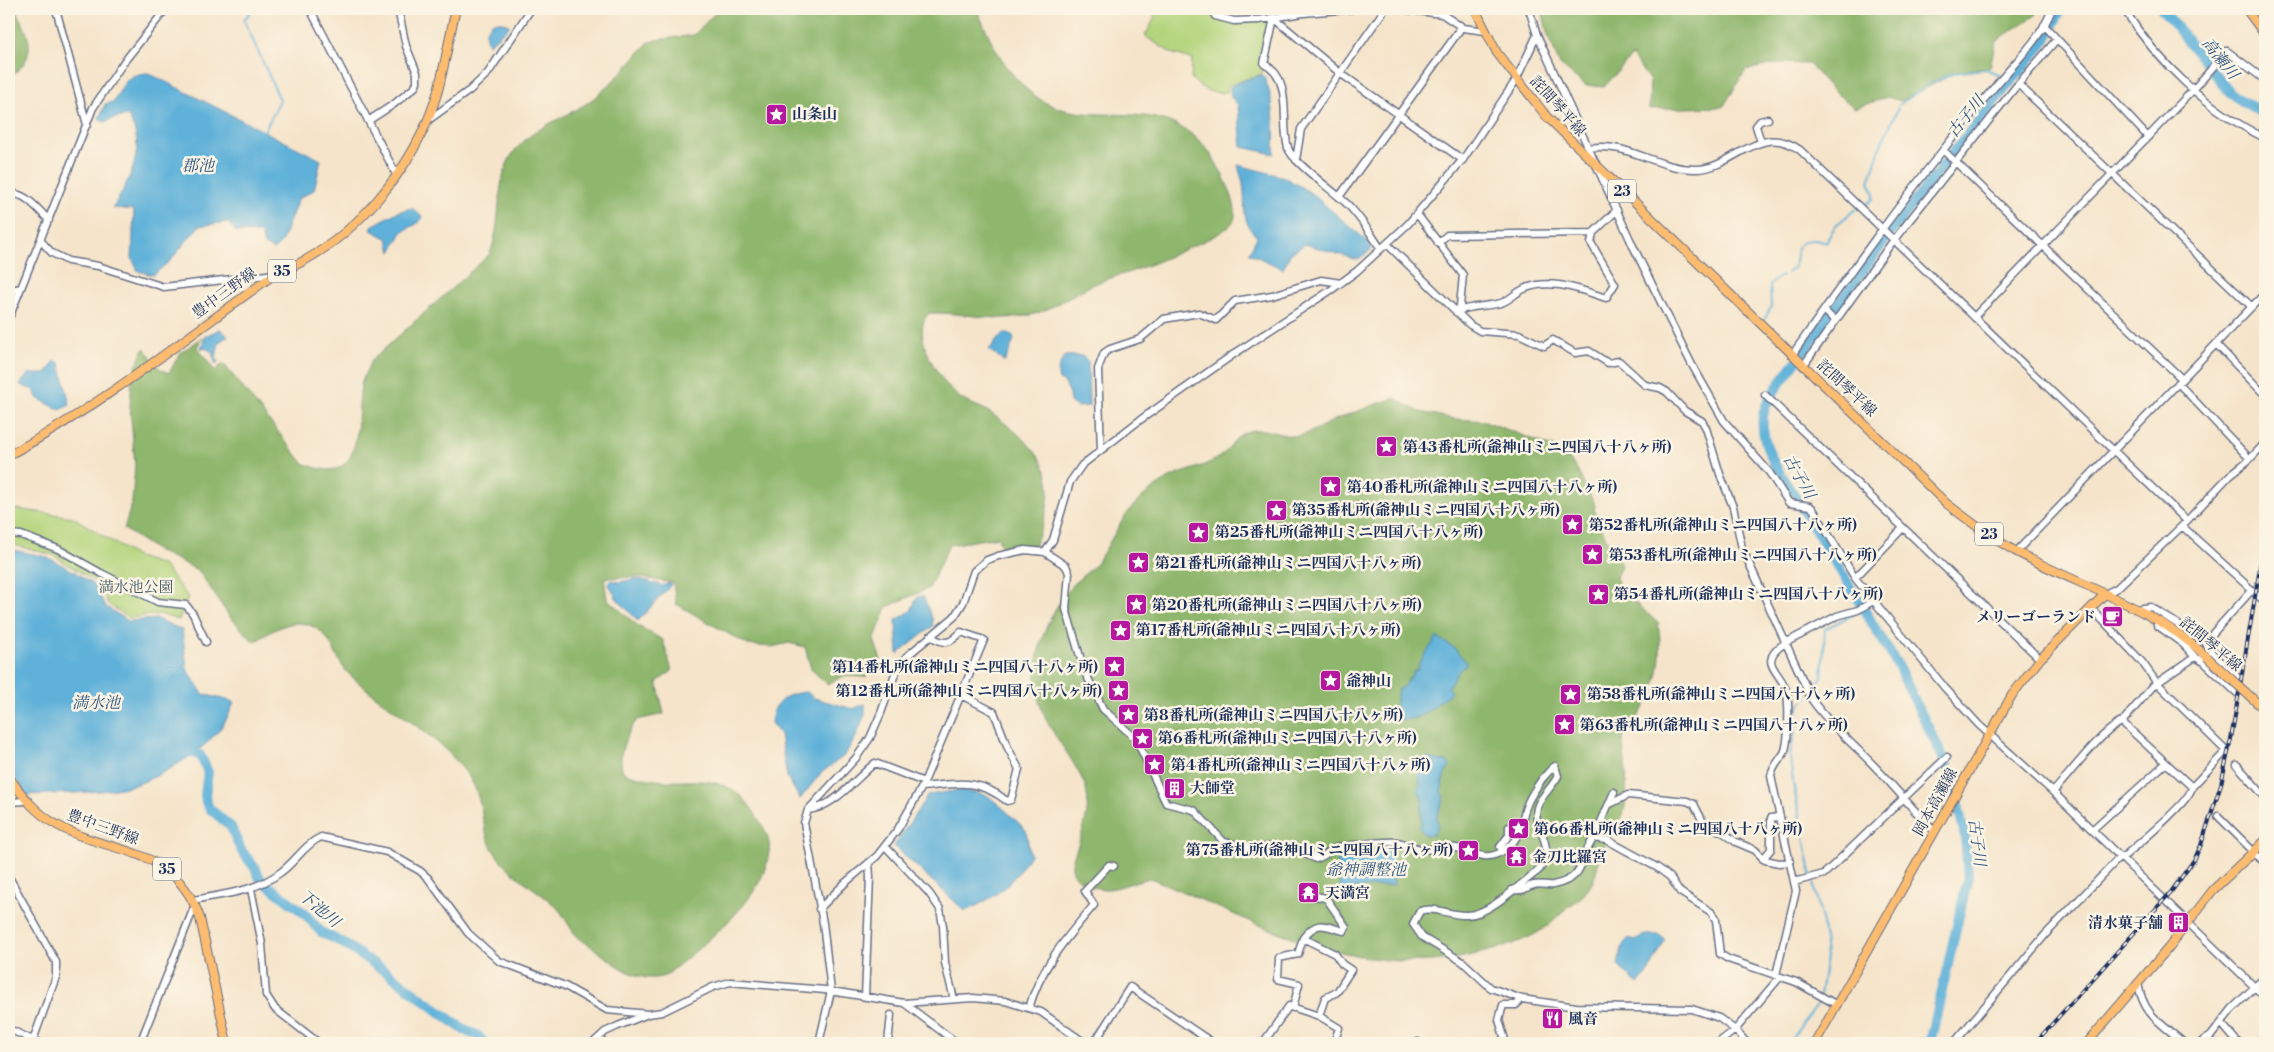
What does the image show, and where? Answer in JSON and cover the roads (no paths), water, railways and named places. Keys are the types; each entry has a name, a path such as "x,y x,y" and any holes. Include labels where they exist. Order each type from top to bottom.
{"main road":[{"name":"豊中三野線","path":"9,454 50,433 84,410 274,274 295,267 336,238 367,211 397,176 416,146 437,95 456,9"},
{"name":"詫間琴平線","path":"1475,9 1497,53 1516,80 1547,117 1948,504 2016,552 2171,627 2187,638 2265,710"},
{"path":"2246,9 2265,35"},
{"name":"岡本高瀬線","path":"1815,1043 2012,695 2040,659 2105,594"},
{"name":"豊中三野線","path":"9,777 26,801 46,818 66,830 146,857 162,865 179,880 194,902 205,937 227,1043"},
{"path":"2087,1043 2188,923 2213,890 2265,841"}],"street":[{"path":"56,9 87,126"},
{"path":"9,318 99,96 166,9"},
{"path":"310,9 397,176"},
{"path":"368,121 407,94 417,82 417,73 406,46 398,9"},
{"path":"427,121 470,90 488,72 531,9"},
{"path":"1212,9 1215,16 1234,20 1274,18 1303,13 1352,9"},
{"path":"1296,160 1301,129 1385,9"},
{"path":"1402,9 1442,14 1463,28 1486,31"},
{"path":"1792,355 1943,150 2004,76 2025,54 2052,9"},
{"path":"2124,9 2154,48 2195,88 2223,112 2265,138"},
{"path":"1532,11 1537,34 1617,210 1681,344 1724,421 1769,472 1789,503 1806,505 1813,509 1871,602 1945,688 1989,735 2053,792 2265,997"},
{"path":"1274,18 1340,73 1463,160"},
{"path":"1274,18 1264,64 1274,69 1282,84 1288,149 1296,160 1339,197 1369,228 1381,249"},
{"path":"1339,197 1459,31 1460,25"},
{"path":"2044,25 2148,137"},
{"path":"1045,552 1053,540 1070,482 1082,465 1234,354 1341,283 1387,244 1417,214 1463,160 1516,80 1537,34"},
{"path":"1803,366 1893,241 1955,161 2056,39"},
{"path":"1974,317 2195,88 2227,50 2265,80"},
{"path":"2018,84 2252,307"},
{"path":"1761,142 1756,126 1760,121 1768,118"},
{"path":"1589,148 1600,146 1616,148 1658,164 1698,169 1711,166 1761,142 1788,142 1800,150 2186,520"},
{"path":"1943,150 2180,381 2250,459"},
{"path":"9,194 15,193 24,196 49,220"},
{"path":"1456,312 1474,306 1500,303 1526,288 1550,284 1581,289 1606,298 1615,284 1591,243 1594,232 1617,210"},
{"path":"1417,214 1463,275 1460,306 1456,312"},
{"path":"1438,243 1447,235 1594,232"},
{"path":"41,241 52,253 68,261 98,266 149,284 164,287 274,274"},
{"path":"1387,244 1456,312 1470,325 1480,331 1519,334 1544,346 1554,340 1575,353 1588,351 1608,363 1619,361 1645,385 1660,388 1667,392 1685,410 1702,421 1733,507 1742,548 1812,700 1822,715 1879,771 1902,799 1934,832"},
{"path":"1100,450 1098,368 1104,353 1110,349 1140,339 1164,319 1199,313 1216,320 1235,301 1272,295 1321,280 1341,283"},
{"path":"9,290 21,288"},
{"path":"2016,552 2265,293"},
{"path":"1824,310 1835,321"},
{"path":"2216,344 2265,395"},
{"path":"1765,395 2040,659"},
{"path":"2105,594 2114,591 2182,526 2230,475 2250,459 2265,443"},
{"path":"2182,526 2265,602"},
{"path":"1855,578 1903,528"},
{"path":"9,534 22,535 58,548 101,573 158,602 186,605 193,614 206,642"},
{"path":"819,1043 831,991 823,923 804,823 808,810 856,758 870,738 882,713 895,674 907,656 954,617 963,603 974,572 986,560 1025,550 1045,552 1059,560 1069,573 1066,609 1084,670 1103,709 1136,739 1166,803 1194,810 1226,843 1257,849 1274,846 1295,849 1316,859 1329,854 1337,848 1398,842 1422,850 1436,850 1449,847 1465,850 1475,856 1486,857 1512,845 1521,830 1527,804 1532,794 1550,769 1556,766 1558,776 1537,806 1538,822 1547,847 1545,862 1539,870 1488,909 1476,914 1466,916 1430,908 1420,911 1414,924 1422,937 1463,962 1491,988 1522,999 1576,1007 1692,1009 1719,1018 1735,1030 1747,1043"},
{"path":"2205,642 2251,591"},
{"path":"1718,1043 1735,1030 1778,976 1796,891 1770,776 1772,768 1786,746 1788,700 1785,685 1773,671 1770,663 1772,656 1777,648 1785,643 1837,616 1858,610 1871,602"},
{"path":"2136,609 2151,607 2205,642 2208,657 2237,693"},
{"path":"1954,1043 2045,936 2121,858 2175,810 2192,792 2192,787 2226,751 2157,683 2142,662 2092,608"},
{"path":"2136,609 2182,644 2195,657"},
{"path":"819,909 885,846 923,784 984,640 961,632 952,641 946,642 930,636"},
{"path":"2053,792 2100,740 2115,725 2122,722 2157,683 2195,657 2208,657 2238,677"},
{"path":"808,810 822,807 875,762 923,784 954,783 975,785 991,789 1007,800 1011,800 1019,769 1008,748 994,712 961,695"},
{"path":"2122,722 2192,787"},
{"path":"1794,882 1824,874 1947,757"},
{"path":"2092,830 2166,763"},
{"path":"2237,765 2256,789 2265,797"},
{"path":"2251,794 2256,789"},
{"path":"1512,890 1524,891 1533,884 1551,885 1574,878 1581,868 1588,846 1594,838 1614,792"},
{"path":"1610,804 1628,796 1687,801 1694,804 1704,824 1724,833 1736,842 1755,850 1763,859 1779,863 1790,862"},
{"path":"9,802 26,801"},
{"path":"2218,816 2265,863"},
{"path":"1763,859 1771,849 1771,818 1778,818"},
{"path":"1502,851 1500,848 1509,835 1509,827"},
{"path":"140,1043 194,902 262,885 283,871 313,840 321,837 387,852 428,878 468,933 499,961 565,986 607,1010 648,1014 662,1012 713,987 730,982 831,991 904,1003 973,998 1005,1001 1029,1008 1051,1018 1085,1043"},
{"path":"1594,838 1607,840 1658,868 1670,877 1680,892 1711,912 1716,920 1720,954 1728,959 1796,982 1837,1006"},
{"path":"885,846 929,893 940,908 945,962 954,999"},
{"path":"865,997 869,863"},
{"path":"1029,1008 1033,992 1050,959 1094,905 1085,891 1109,866 1114,866"},
{"path":"9,877 56,962 56,977 35,1043 9,1029"},
{"path":"251,889 262,944 266,995 275,1009 318,1043"},
{"path":"1293,1008 1299,984 1278,979 1279,958 1298,954 1303,938 1312,928 1327,924 1344,931 1346,927 1326,898 1315,896"},
{"path":"1303,938 1335,954 1342,964 1351,970 1337,992 1325,998 1319,1016"},
{"path":"2203,1042 2222,1024 2232,1009 2265,977"},
{"path":"2138,983 2140,997 2145,1008 2184,1043"},
{"path":"1094,1043 1130,988 1213,1043"},
{"path":"1506,1043 1499,1020 1503,1005 1516,1005 1522,999"},
{"path":"904,1003 957,1043"},
{"path":"1263,1043 1288,1006 1319,1016 1339,1028 1334,1043"},
{"path":"593,1043 605,1032 648,1014"},
{"path":"888,1043 891,1015"},
{"path":"2222,1024 2238,1043"}],"water":[{"path":"494,22 503,22 510,26 489,44 486,32"},
{"name":"郡池","path":"148,73 321,160 314,190 298,199 281,243 273,250 264,245 261,233 236,232 228,222 199,226 170,261 153,275 138,271 132,258 134,210 113,208 134,163 137,151 134,128 128,116 104,122 99,119 105,104 114,102 126,81 134,75"},
{"path":"1263,75 1272,104 1274,154 1242,147 1238,105 1231,97 1230,87 1247,79"},
{"path":"1238,165 1284,177 1311,193 1367,241 1372,249 1358,260 1305,244 1290,254 1283,269 1249,253 1257,237 1251,230 1246,218 1243,184"},
{"path":"412,208 423,218 402,232 391,252 388,239 371,230 372,226 397,212"},
{"path":"220,329 228,336 219,342 216,365 212,352 204,347 201,349 205,336"},
{"path":"1003,333 1012,335 1014,340 1005,362 989,350"},
{"path":"1065,356 1082,356 1088,361 1089,406 1077,407 1070,402 1068,389 1064,382 1059,380 1058,370"},
{"path":"55,361 60,363 70,405 60,410 37,398 34,390 20,385 28,374 46,374"},
{"name":"満水池","path":"9,549 47,557 75,572 95,586 105,606 128,621 157,619 182,630 187,669 203,694 234,702 231,711 218,732 181,762 145,781 133,785 103,791 27,795 9,769"},
{"path":"636,579 649,581 652,584 657,583 661,586 670,583 671,585 638,621 617,599 608,583 611,580 619,582"},
{"path":"923,596 932,618 933,626 898,654 896,620 911,611 917,597"},
{"path":"1437,637 1454,648 1467,663 1456,674 1448,687 1451,692 1427,712 1413,719 1397,718 1395,707 1398,689 1403,687 1415,670 1418,670 1419,663"},
{"path":"807,692 814,698 853,709 865,704 865,715 855,739 844,756 821,773 800,799 787,777 780,734 771,723 775,709 782,700 793,694"},
{"path":"1427,758 1448,762 1450,766 1445,773 1441,792 1444,797 1437,816 1438,826 1433,835 1426,836 1419,828 1423,802 1418,789 1420,784 1418,770"},
{"path":"960,790 987,795 1004,809 1026,830 1030,855 1017,874 1002,889 986,901 965,911 894,846 928,795"},
{"name":"爺神調整池","path":"1391,849 1394,885 1340,890 1337,854"},
{"path":"1645,935 1660,935 1665,940 1647,975 1638,984 1618,966 1623,944 1629,938 1634,940"}],"waterway":[{"path":"253,9 244,20 280,100 264,132"},
{"name":"古子川","path":"1930,1043 1968,877 1965,836 1951,774 1897,664 1775,465 1763,433 1764,411 1775,390 1897,224 1986,111 2045,41 2061,9"},
{"name":"高瀬川","path":"2162,9 2231,94 2265,115"},
{"path":"1899,105 1929,84 1954,73 1985,69 2013,79"},
{"path":"1863,207 1873,199 1874,193 1869,182 1882,142 1898,108"},
{"path":"1787,273 1794,267 1796,253 1803,242 1816,240 1826,242 1836,225 1856,209"},
{"path":"1764,320 1771,307 1770,284 1782,275"},
{"path":"1810,693 1822,677 1825,629 1856,613"},
{"path":"1788,1043 1819,1002 1826,957 1823,924 1793,783 1790,756 1799,707 1807,696"},
{"name":"下池川","path":"194,753 200,755 208,772 206,802 210,809 231,827 241,850 255,868 261,880 304,913 321,932 341,942 388,973 464,1030 477,1035 485,1043"}],"railway":[{"path":"2035,1043 2171,892 2194,860 2201,845 2221,784 2231,739 2265,538"}],"place":[{"name":"山条山","path":"776,114"},
{"name":"第43番札所(爺神山ミニ四国八十八ヶ所)","path":"1387,447"},
{"name":"第40番札所(爺神山ミニ四国八十八ヶ所)","path":"1331,487"},
{"name":"第35番札所(爺神山ミニ四国八十八ヶ所)","path":"1276,510"},
{"name":"第52番札所(爺神山ミニ四国八十八ヶ所)","path":"1573,525"},
{"name":"第25番札所(爺神山ミニ四国八十八ヶ所)","path":"1199,532"},
{"name":"第53番札所(爺神山ミニ四国八十八ヶ所)","path":"1593,555"},
{"name":"第21番札所(爺神山ミニ四国八十八ヶ所)","path":"1139,563"},
{"name":"第54番札所(爺神山ミニ四国八十八ヶ所)","path":"1598,594"},
{"name":"第20番札所(爺神山ミニ四国八十八ヶ所)","path":"1136,605"},
{"name":"メリーゴーランド","path":"2112,617"},
{"name":"第17番札所(爺神山ミニ四国八十八ヶ所)","path":"1120,630"},
{"name":"第14番札所(爺神山ミニ四国八十八ヶ所)","path":"1114,667"},
{"name":"爺神山","path":"1330,681"},
{"name":"第12番札所(爺神山ミニ四国八十八ヶ所)","path":"1118,691"},
{"name":"第58番札所(爺神山ミニ四国八十八ヶ所)","path":"1571,694"},
{"name":"第8番札所(爺神山ミニ四国八十八ヶ所)","path":"1128,715"},
{"name":"第63番札所(爺神山ミニ四国八十八ヶ所)","path":"1564,725"},
{"name":"第6番札所(爺神山ミニ四国八十八ヶ所)","path":"1142,738"},
{"name":"第4番札所(爺神山ミニ四国八十八ヶ所)","path":"1155,765"},
{"name":"大師堂","path":"1174,788"},
{"name":"第66番札所(爺神山ミニ四国八十八ヶ所)","path":"1518,829"},
{"name":"第75番札所(爺神山ミニ四国八十八ヶ所)","path":"1469,850"},
{"name":"金刀比羅宮","path":"1516,857"},
{"name":"天満宮","path":"1309,893"},
{"name":"清水菓子舗","path":"2179,923"},
{"name":"風音","path":"1552,1019"}],"park label":[{"name":"満水池公園","path":"136,587"}]}
